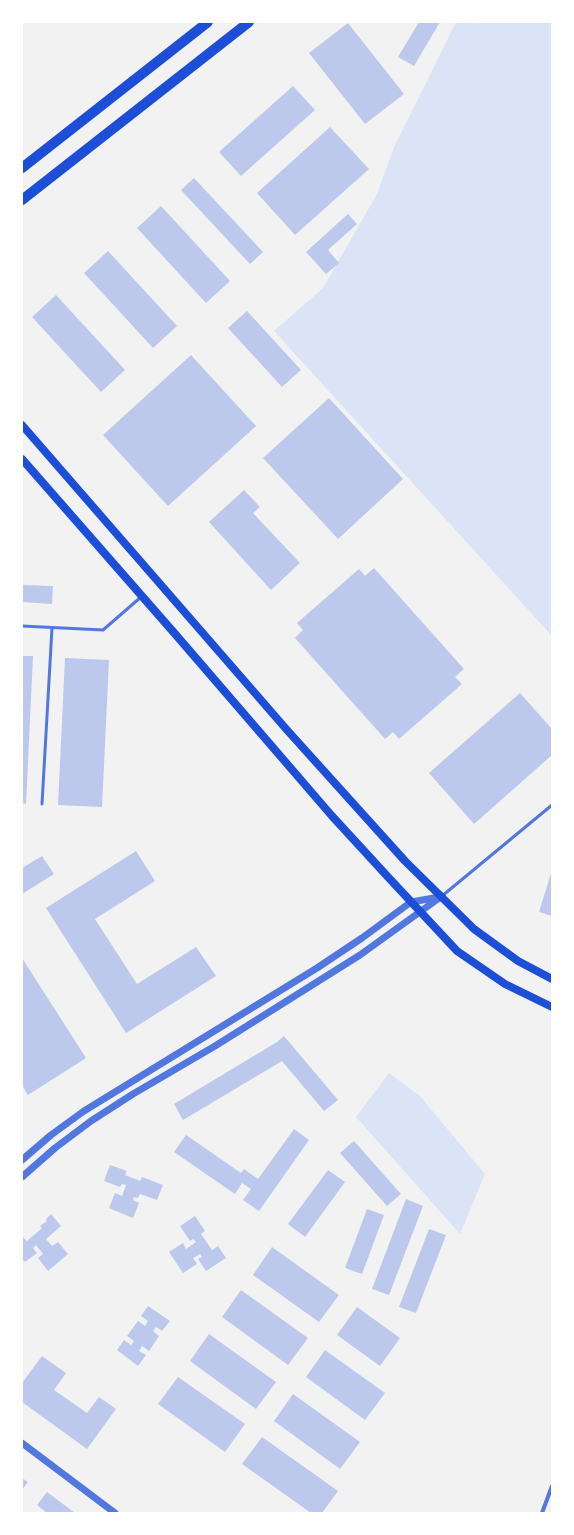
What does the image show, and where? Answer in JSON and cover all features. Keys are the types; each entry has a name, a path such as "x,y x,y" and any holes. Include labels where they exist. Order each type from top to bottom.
{"main road":[{"path":"22,168 208,22"},
{"path":"22,200 249,22"},
{"path":"22,425 287,730 405,861 474,929 518,961 552,980"},
{"path":"22,459 322,804 457,951 505,984 552,1007"}],"street":[{"path":"22,1160 51,1135 84,1112 317,968 362,938 411,902 442,896"},
{"path":"22,1177 55,1148 91,1121 133,1094 215,1046 360,955 442,896"},
{"path":"22,1444 115,1513"},
{"path":"542,1513 552,1486"}],"lane":[{"path":"22,626 103,630 142,596"},
{"path":"42,804 52,628"},
{"path":"442,896 552,806"}],"shaded area":[{"path":"456,22 552,22 552,636 274,331 323,288 377,194 394,147"},
{"path":"389,1073 420,1096 485,1174 460,1234 356,1117"}],"building":[{"path":"419,22 440,22 414,66 398,57"},
{"path":"348,23 404,94 365,124 309,53"},
{"path":"293,86 315,110 241,176 219,152"},
{"path":"330,127 369,169 295,235 257,193"},
{"path":"194,178 263,252 250,264 181,190"},
{"path":"161,206 230,281 206,303 137,228"},
{"path":"348,214 357,224 328,250 339,263 326,274 306,252"},
{"path":"108,251 177,326 153,348 84,273"},
{"path":"56,295 125,370 101,392 32,317"},
{"path":"247,311 301,370 282,387 228,328"},
{"path":"191,355 256,426 168,506 103,435"},
{"path":"329,398 403,479 338,539 263,458"},
{"path":"244,490 260,507 253,513 300,563 271,590 209,522"},
{"path":"374,568 464,669 455,677 462,684 399,739 393,732 385,739 295,638 303,630 297,623 359,569 365,576"},
{"path":"22,585 53,586 52,604 22,602"},
{"path":"22,656 33,656 26,804 22,803"},
{"path":"65,658 109,660 102,807 58,805"},
{"path":"520,693 552,729 552,755 474,824 429,773"},
{"path":"136,851 155,881 95,919 137,984 196,947 216,976 126,1033 46,908"},
{"path":"42,856 54,874 22,894 22,868"},
{"path":"552,870 552,916 539,912"},
{"path":"22,958 86,1058 28,1095 22,1085"},
{"path":"284,1036 338,1100 324,1111 282,1061 183,1120 174,1104 277,1042"},
{"path":"294,1129 309,1140 259,1211 243,1200 251,1189 242,1183 235,1194 174,1152 186,1135 241,1173 244,1169 258,1179"},
{"path":"354,1141 401,1194 387,1206 340,1153"},
{"path":"110,1165 127,1171 125,1175 140,1181 142,1177 163,1185 157,1200 140,1194 138,1198 134,1197 133,1200 139,1203 133,1218 109,1208 115,1193 122,1196 126,1185 122,1184 120,1187 104,1181"},
{"path":"328,1170 345,1182 305,1237 288,1224"},
{"path":"406,1199 423,1206 389,1295 372,1289"},
{"path":"367,1209 384,1215 362,1274 345,1268"},
{"path":"51,1214 61,1226 46,1239 52,1246 58,1242 68,1254 48,1271 38,1258 43,1254 36,1245 33,1248 37,1253 25,1262 22,1259 22,1236 27,1241 42,1228 40,1226 47,1221 46,1219"},
{"path":"195,1216 205,1231 201,1234 212,1250 218,1246 226,1258 206,1271 198,1259 202,1257 200,1254 193,1258 197,1264 183,1273 169,1252 183,1243 186,1249 196,1242 193,1239 190,1241 180,1226"},
{"path":"429,1229 446,1235 416,1313 399,1307"},
{"path":"272,1247 339,1295 319,1322 253,1275"},
{"path":"241,1290 308,1338 288,1365 222,1317"},
{"path":"148,1306 170,1321 162,1331 156,1327 153,1331 159,1336 149,1351 142,1346 139,1351 146,1355 138,1366 117,1350 124,1340 131,1345 134,1341 127,1336 138,1321 145,1326 148,1321 141,1316"},
{"path":"357,1307 400,1338 380,1366 337,1335"},
{"path":"209,1334 276,1382 256,1409 190,1361"},
{"path":"325,1350 385,1393 365,1420 306,1377"},
{"path":"42,1356 66,1373 54,1390 87,1413 99,1397 116,1409 87,1449 22,1402 22,1383"},
{"path":"178,1377 245,1424 225,1452 158,1404"},
{"path":"293,1394 360,1442 340,1469 274,1421"},
{"path":"262,1437 338,1491 322,1513 311,1513 242,1464"},
{"path":"22,1478 28,1482 22,1490"},
{"path":"47,1492 75,1513 47,1513 37,1505"}]}
